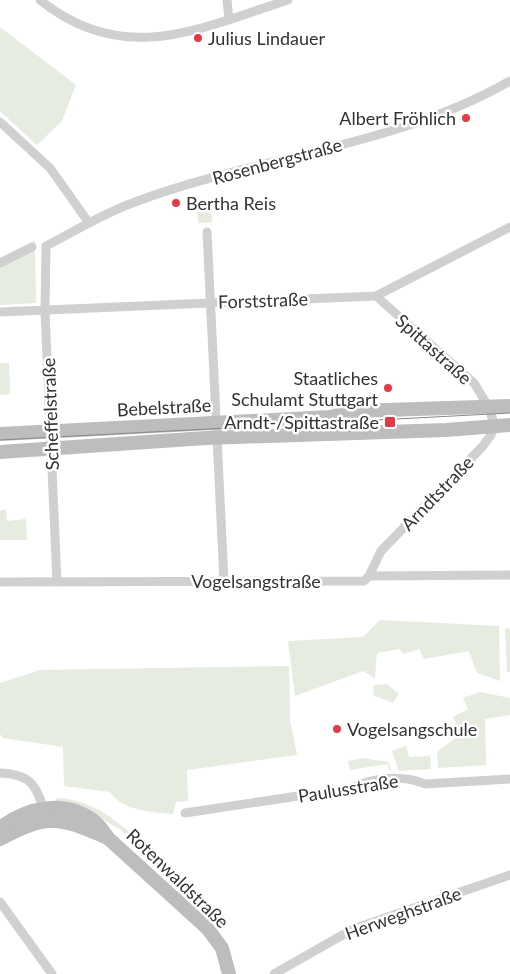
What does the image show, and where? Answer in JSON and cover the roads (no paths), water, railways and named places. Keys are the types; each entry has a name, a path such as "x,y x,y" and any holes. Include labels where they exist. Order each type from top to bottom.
{"street":[{"path":"40,0 73,22 114,36 138,39 182,34 288,0"},
{"path":"227,0 229,20"},
{"name":"Rosenbergstraße","path":"46,246 134,202 201,181 343,144 433,117 468,103 510,81"},
{"path":"0,122 50,168 89,223"},
{"name":"Forststraße","path":"0,312 36,310 45,312 376,296 510,227"},
{"path":"207,232 224,581"},
{"name":"Scheffelstraße","path":"46,246 45,312 52,431 50,449 57,582"},
{"path":"0,263 32,247"},
{"name":"Spittastraße","path":"376,296 474,383 488,406"},
{"path":"488,406 494,426"},
{"name":"Bebelstraße","path":"0,434 330,417 355,411 510,406"},
{"name":"Bebelstraße","path":"0,452 217,438 410,432 510,425"},
{"name":"Arndtstraße","path":"369,576 381,551 482,447 491,435 494,426"},
{"name":"Vogelsangstraße","path":"0,582 364,581 369,576 510,575"},
{"path":"0,773 24,777 34,785 46,814"},
{"name":"Paulusstraße","path":"185,813 351,788 361,783 398,778 412,778 425,784 510,779"},
{"name":"Rotenwaldstraße","path":"0,828 24,812 46,814 109,838 207,928 222,948 229,974"},
{"name":"Rotenwaldstraße","path":"0,839 46,814"},
{"name":"Herweghstraße","path":"274,974 353,929 510,875"},
{"path":"0,902 52,974"}],"tram line":[{"path":"0,440 510,413"}],"place":[{"name":"Julius Lindauer","path":"198,38"},
{"name":"Albert Fröhlich","path":"466,118"},
{"name":"Bertha Reis","path":"176,203"},
{"name":"Staatliches Schulamt Stuttgart","path":"388,388"},
{"name":"Arndt-/Spittastraße","path":"390,422"},
{"name":"Vogelsangschule","path":"337,729"}]}
